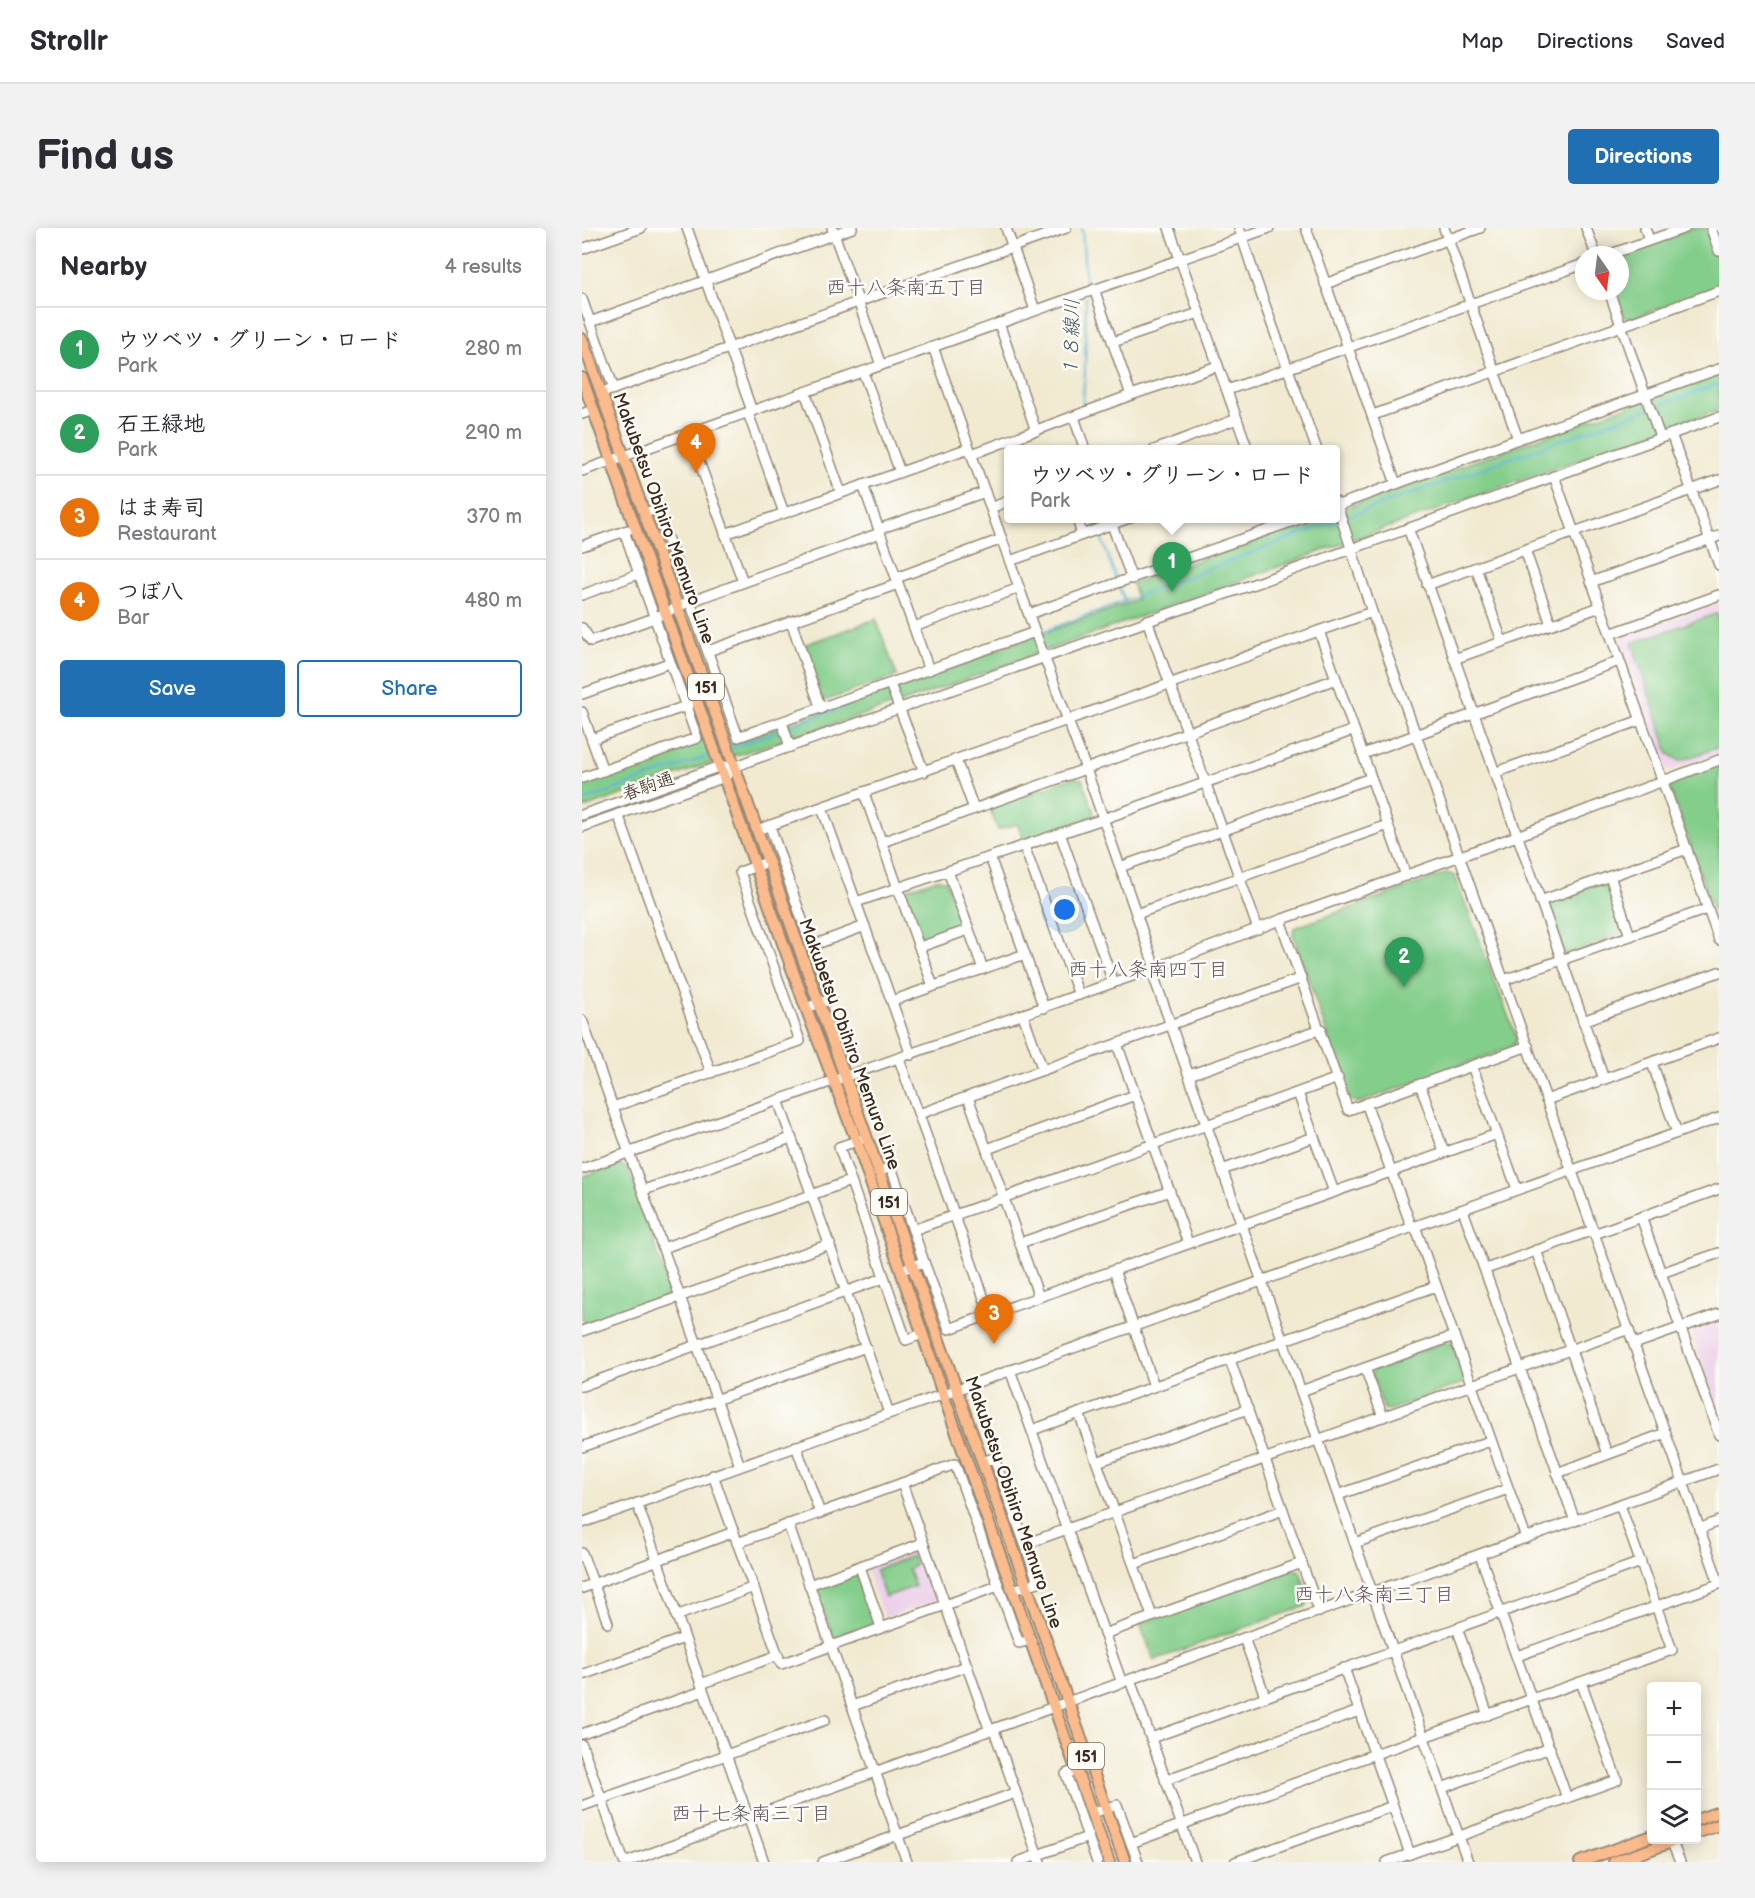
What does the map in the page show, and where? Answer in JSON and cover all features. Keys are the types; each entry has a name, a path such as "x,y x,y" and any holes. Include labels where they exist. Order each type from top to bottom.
{"main road":[{"name":"Makubetsu Obihiro Memuro Line","path":"582,339 757,830 762,864 806,1008 839,1080 907,1268 957,1389 1125,1862"},
{"name":"Makubetsu Obihiro Memuro Line","path":"582,378 724,777 762,864 818,1004 839,1080"},
{"name":"Makubetsu Obihiro Memuro Line","path":"862,1140 878,1172 907,1268 922,1334 1110,1862"},
{"path":"1701,1818 1719,1812"},
{"path":"1701,1831 1719,1825"},
{"path":"1612,1858 1647,1839"},
{"path":"1580,1862 1612,1858 1660,1844"}],"street":[{"path":"582,249 622,231 641,228"},
{"path":"687,228 784,513"},
{"path":"590,322 833,231 852,228"},
{"path":"1006,228 1035,310"},
{"path":"602,393 1066,228"},
{"path":"1169,228 1246,445"},
{"path":"582,471 1180,258 1241,233 1269,228"},
{"path":"1306,228 1396,484"},
{"path":"1444,228 1518,439"},
{"path":"1325,284 1480,228"},
{"path":"1586,228 1593,246"},
{"path":"1645,228 1650,240"},
{"path":"1629,248 1685,228"},
{"path":"1710,228 1719,251"},
{"path":"833,231 881,365"},
{"path":"1241,233 1254,277 1290,369 1315,445"},
{"path":"1227,390 1575,267"},
{"path":"1094,289 1131,395"},
{"path":"1373,416 1494,370 1719,291"},
{"path":"582,299 614,389"},
{"path":"1612,300 1660,437"},
{"path":"1113,342 1199,313"},
{"path":"999,323 1036,431"},
{"path":"933,347 1086,769 1136,914 1170,1024 1468,1862"},
{"path":"725,534 900,472 1036,431 1131,395 1218,366"},
{"path":"1340,504 1719,369"},
{"path":"863,372 900,472"},
{"path":"805,392 841,493"},
{"path":"582,414 593,410"},
{"path":"1074,417 1083,445"},
{"path":"724,777 735,767 790,747 1719,417"},
{"path":"1167,445 1237,419"},
{"path":"689,434 743,582"},
{"path":"1671,434 1714,538 1719,566"},
{"path":"1554,476 1719,940"},
{"path":"1427,585 1719,480"},
{"path":"863,485 929,670"},
{"path":"582,628 591,641 654,618 689,602 985,492"},
{"path":"991,508 1004,503"},
{"path":"644,513 657,508 738,737 1035,632"},
{"path":"1340,517 1719,1583 1517,1656"},
{"path":"1078,523 1082,535"},
{"path":"1010,561 1118,523"},
{"path":"1029,614 1132,579 1275,523"},
{"path":"1112,525 1132,579"},
{"path":"582,546 636,527"},
{"path":"1408,528 1604,1079"},
{"path":"582,778 697,738 624,531"},
{"path":"1592,582 1714,538"},
{"path":"708,651 897,581 1002,539"},
{"path":"1525,550 1551,624"},
{"path":"1476,568 1502,641"},
{"path":"582,595 639,574"},
{"path":"914,627 1020,588"},
{"path":"1610,634 1719,595"},
{"path":"1454,658 1600,607"},
{"path":"757,830 1372,612"},
{"path":"1147,620 1258,929"},
{"path":"791,621 821,709"},
{"path":"1319,631 1406,876"},
{"path":"1363,754 1619,661"},
{"path":"582,694 669,663"},
{"path":"882,842 1336,679"},
{"path":"890,684 924,772"},
{"path":"711,698 722,693"},
{"path":"592,739 697,702"},
{"path":"582,712 603,771"},
{"path":"1494,772 1641,720"},
{"path":"782,722 790,747"},
{"path":"856,902 1103,819 1354,730"},
{"path":"956,760 974,809"},
{"path":"583,1166 630,1153 1044,1008 1281,920 1517,837 1719,760"},
{"path":"720,766 735,767"},
{"name":"春駒通","path":"582,815 720,766"},
{"name":"春駒通","path":"582,827 724,777"},
{"path":"1120,867 1371,778"},
{"path":"864,793 933,986"},
{"path":"822,808 911,1055"},
{"path":"618,814 711,1073"},
{"path":"1136,914 1388,825"},
{"path":"770,826 831,999 806,1008"},
{"path":"1060,833 1113,982"},
{"path":"1024,846 1079,995"},
{"path":"1540,901 1687,849"},
{"path":"990,857 1044,1008"},
{"path":"613,1107 800,1041 740,872 762,864"},
{"path":"948,871 983,969"},
{"path":"1610,876 1630,936"},
{"path":"1504,980 1707,909"},
{"path":"1281,920 1348,1110 1528,1046"},
{"path":"811,946 865,926"},
{"path":"920,947 968,930"},
{"path":"892,1001 1025,954"},
{"path":"1582,1021 1719,972"},
{"path":"778,980 794,974"},
{"path":"919,1114 1302,978"},
{"path":"1023,1015 1043,1070"},
{"path":"582,1020 740,1466"},
{"path":"1189,1075 1321,1029"},
{"path":"1546,1100 1719,1038"},
{"path":"1117,1044 1188,1243"},
{"path":"899,1059 990,1315"},
{"path":"1652,1062 1677,1132"},
{"path":"1472,1066 1517,1189"},
{"path":"913,1230 1338,1078"},
{"path":"1420,1084 1444,1152"},
{"path":"1298,1093 1334,1192"},
{"path":"987,1149 1135,1095"},
{"path":"968,1097 1039,1297"},
{"path":"778,1100 889,1413"},
{"path":"1366,1103 1436,1286 1526,1538"},
{"path":"582,1523 1719,1118"},
{"path":"878,1172 891,1167 949,1329 1497,1134"},
{"path":"644,1190 791,1137"},
{"path":"1222,1170 1314,1137"},
{"path":"862,1140 839,1147 906,1340 922,1334"},
{"path":"663,1248 850,1181"},
{"path":"1486,1269 1719,1189"},
{"path":"1020,1243 1170,1191"},
{"path":"1463,1210 1575,1521"},
{"path":"1641,1217 1719,1435"},
{"path":"582,1331 830,1244"},
{"path":"1536,1250 1607,1454"},
{"path":"1661,1273 1719,1253"},
{"path":"907,1268 924,1262"},
{"path":"1114,1270 1154,1386"},
{"path":"582,1386 884,1278"},
{"path":"1032,1430 1436,1286"},
{"path":"1634,1344 1719,1314"},
{"path":"1025,1544 1629,1329"},
{"path":"1301,1391 1454,1336"},
{"path":"582,1447 866,1347"},
{"path":"1230,1360 1319,1612"},
{"path":"1365,1368 1383,1417"},
{"path":"1010,1370 1104,1634 1151,1738 1195,1862"},
{"path":"1097,1462 1248,1410"},
{"path":"1079,1413 1152,1616"},
{"path":"1557,1473 1666,1433"},
{"path":"1338,1495 1491,1441"},
{"path":"796,1446 820,1513"},
{"path":"982,1462 994,1458 1038,1582 1013,1590"},
{"path":"737,1543 955,1464 1019,1644 1031,1640"},
{"path":"582,1745 625,1862 1719,1469"},
{"path":"713,1475 781,1664 998,1586"},
{"path":"902,1483 1039,1858"},
{"path":"1355,1544 1508,1489"},
{"path":"968,1502 993,1492"},
{"path":"637,1503 764,1862"},
{"path":"1131,1843 1375,1754 1672,1650 1620,1505"},
{"path":"1134,1564 1283,1510"},
{"path":"1699,1529 1719,1521"},
{"path":"788,1524 907,1862"},
{"path":"582,1587 734,1532"},
{"path":"809,1585 923,1543"},
{"path":"582,1553 608,1623"},
{"path":"1480,1555 1568,1798"},
{"path":"1151,1738 1641,1562"},
{"path":"1104,1634 1302,1563"},
{"path":"860,1567 882,1627"},
{"path":"676,1616 754,1587"},
{"path":"1457,1628 1488,1715"},
{"path":"582,1675 684,1638"},
{"path":"1244,1638 1265,1696"},
{"path":"582,1734 778,1655"},
{"path":"852,1706 967,1666"},
{"path":"1344,1668 1410,1854"},
{"path":"1388,1862 1617,1779 1581,1682"},
{"path":"1165,1780 1359,1711"},
{"path":"582,1806 825,1720"},
{"path":"1442,1788 1550,1748"},
{"path":"1077,1770 1066,1774 1097,1862"},
{"path":"823,1862 1015,1793"},
{"path":"1092,1813 1117,1804 1138,1862"},
{"path":"1235,1862 1393,1806"},
{"path":"1018,1862 1039,1858 1088,1837"},
{"path":"1675,1844 1680,1862"}],"shaded area":[{"path":"1719,603 1719,754 1668,771 1620,638"},
{"path":"1719,1322 1719,1415 1691,1332"},
{"path":"919,1549 937,1600 884,1618 866,1569"}],"green space":[{"path":"1693,228 1706,228 1719,263 1719,288 1629,319 1624,317 1617,300 1629,300 1629,251"},
{"path":"1719,373 1719,410 900,703 705,765 582,809 582,783 705,738 710,751 1137,600 1132,583 1304,523 1340,523 1340,510"},
{"path":"1718,613 1719,747 1680,761 1669,754 1632,643"},
{"path":"876,619 897,676 827,700 822,698 804,645"},
{"path":"1719,764 1719,927 1669,786 1670,782"},
{"path":"1075,777 1082,779 1094,812 1092,817 1024,840 1017,824 998,830 989,807"},
{"path":"1447,873 1455,876 1517,1039 1512,1047 1358,1103 1350,1100 1293,935 1294,928"},
{"path":"939,879 946,881 961,921 958,928 927,940 921,938 905,894 906,889"},
{"path":"1603,882 1609,884 1626,932 1568,954 1563,952 1546,907 1548,902"},
{"path":"617,1164 628,1168 672,1295 585,1325 582,1317 582,1177"},
{"path":"1444,1342 1453,1343 1465,1380 1463,1383 1389,1410 1384,1409 1371,1374 1372,1370"},
{"path":"912,1556 915,1566 908,1569 915,1586 885,1597 875,1570"},
{"path":"1291,1569 1300,1571 1309,1599 1306,1606 1154,1660 1140,1624"},
{"path":"852,1574 861,1577 877,1624 834,1640 817,1592 819,1586"}],"waterway":[{"name":"１８線川","path":"1082,228 1086,291"},
{"name":"１８線川","path":"1082,411 1086,297"},
{"path":"1654,407 1719,384"},
{"path":"1343,518 1648,409"},
{"path":"1037,634 1330,523"},
{"name":"１８線川","path":"1099,531 1116,579"},
{"name":"１８線川","path":"1118,585 1125,602"},
{"path":"894,688 956,665"},
{"path":"787,728 889,690"},
{"path":"731,748 782,730"},
{"path":"582,801 711,755"}],"place":[{"name":"つぼ八","path":"696,473"},
{"name":"ウツベツ・グリーン・ロード","path":"1172,592"},
{"name":"石王緑地","path":"1404,987"},
{"name":"はま寿司","path":"994,1344"}],"district":[{"name":"西十八条南五丁目","path":"906,287"},
{"name":"西十八条南四丁目","path":"1148,969"},
{"name":"西十八条南三丁目","path":"1374,1594"},
{"name":"西十七条南三丁目","path":"751,1813"}]}
